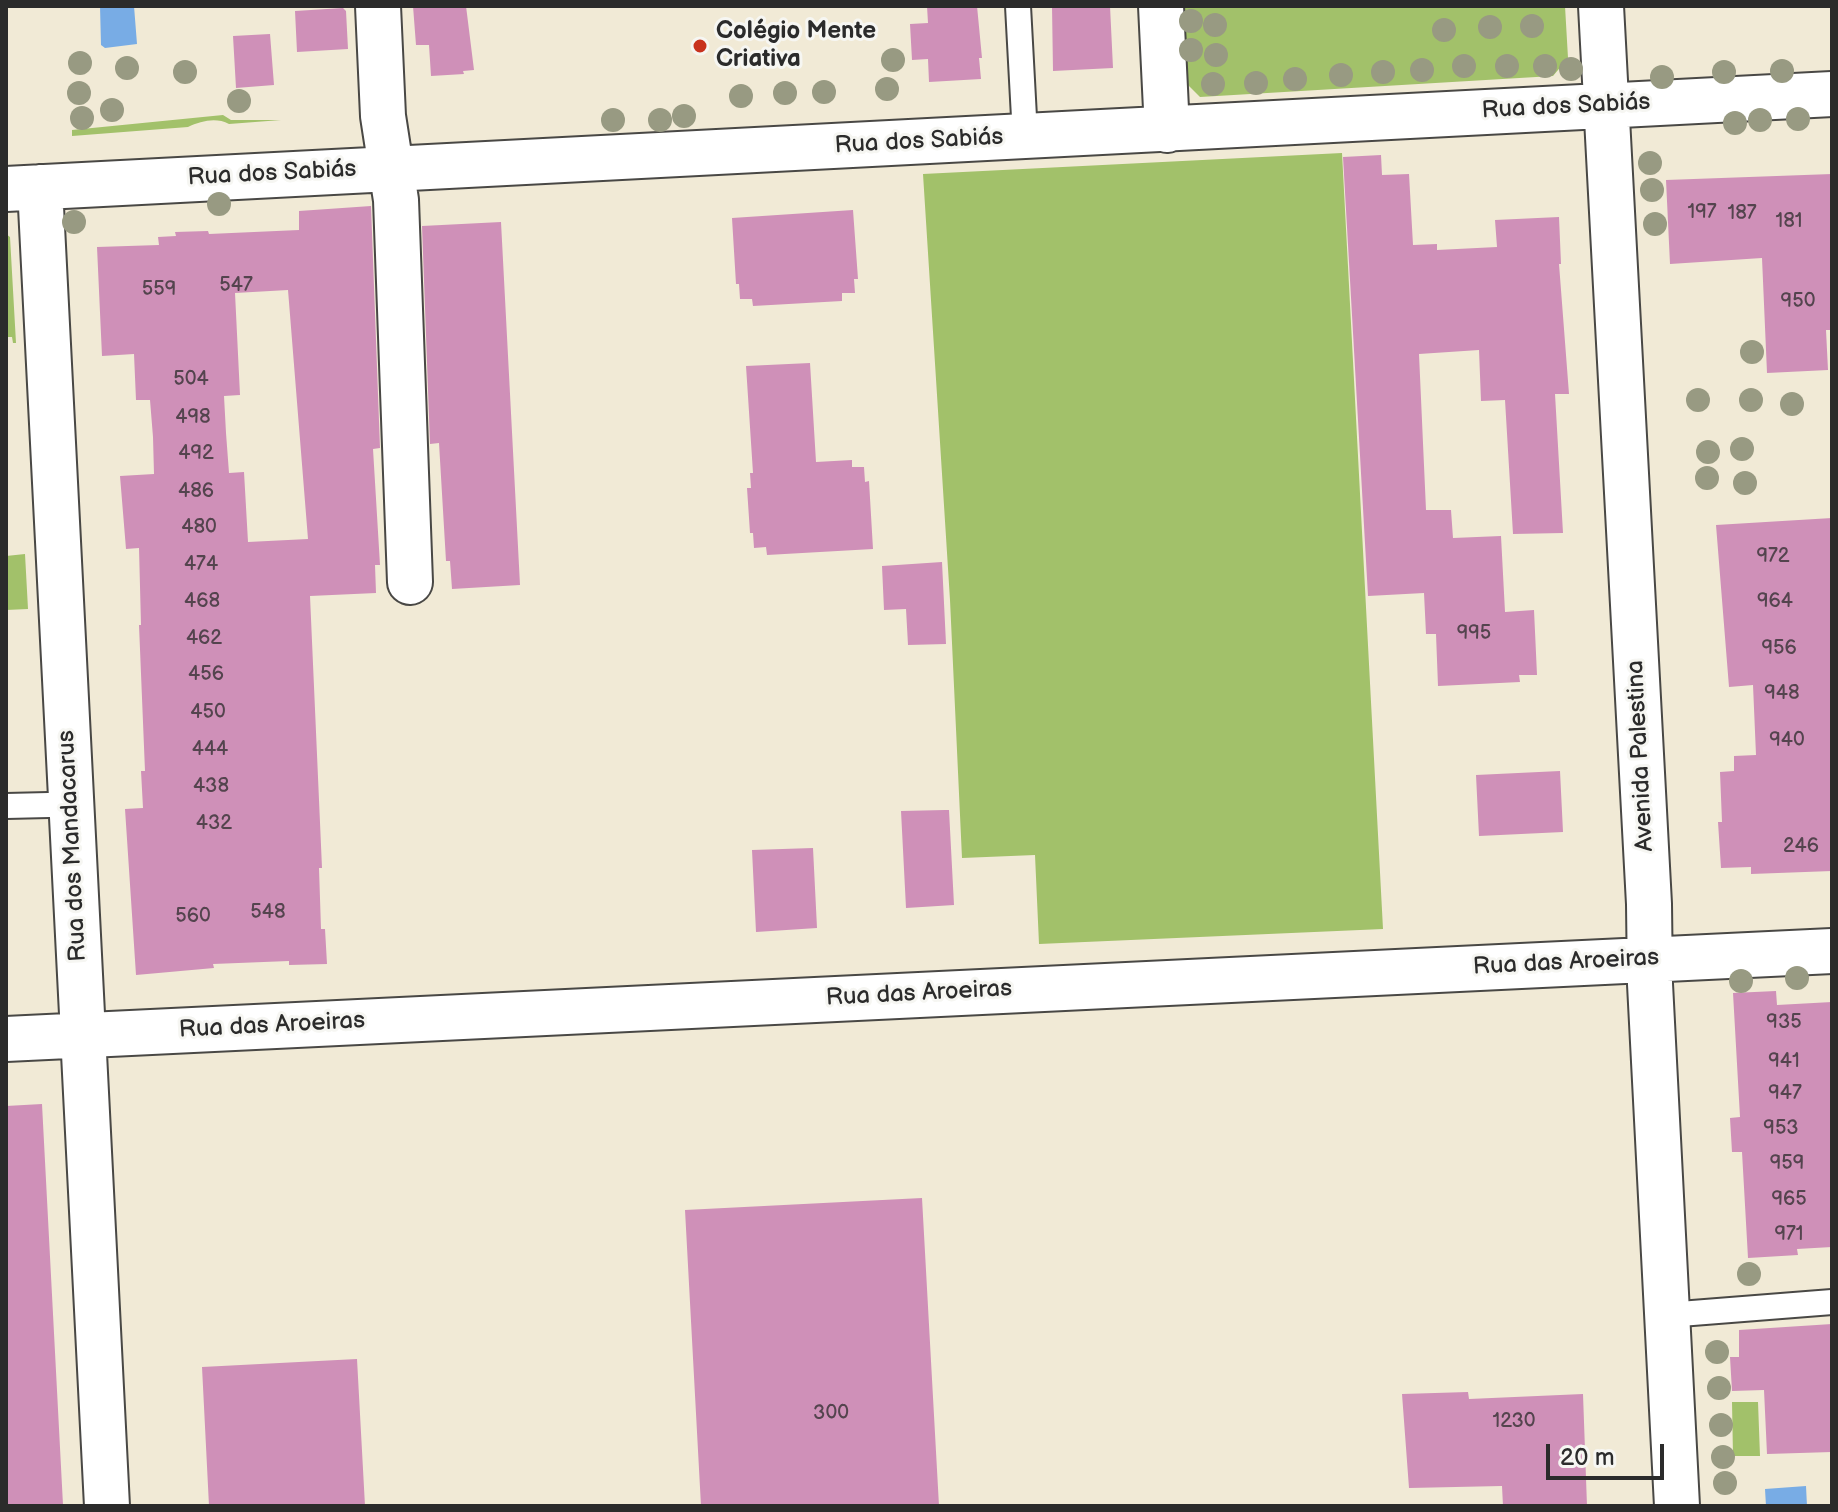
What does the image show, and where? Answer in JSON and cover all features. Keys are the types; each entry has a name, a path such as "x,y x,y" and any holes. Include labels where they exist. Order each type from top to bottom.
{"street":[{"path":"378,6 383,116 396,200 410,582"},
{"path":"1161,6 1167,130"},
{"name":"Avenida Palestina","path":"1601,6 1677,1506"},
{"name":"Rua dos Sabiás","path":"23,188 1832,94"},
{"name":"Rua dos Mandacarus","path":"23,188 83,1035 107,1506"},
{"name":"Rua das Aroeiras","path":"6,1039 1832,951"}],"lane":[{"path":"1018,6 1025,136"},
{"path":"6,806 49,805"},
{"path":"1667,1315 1832,1302"}],"green space":[{"path":"1177,6 1565,6 1568,58 1553,76 1200,97 1180,77"},
{"path":"223,115 231,120 281,120 229,124 208,121 188,127 72,136 72,130"},
{"path":"1342,153 1383,929 1039,944 1035,855 962,858 950,600 923,174"},
{"path":"6,234 10,237 16,343 13,343 12,337 6,337"},
{"path":"25,554 28,609 6,610 6,556"},
{"path":"1732,1402 1758,1402 1760,1456 1733,1456"}],"water":[{"path":"100,6 134,6 137,44 105,48 101,45"},
{"path":"1806,1486 1807,1506 1766,1506 1765,1489"}],"building":[{"path":"413,6 466,6 474,70 463,71 464,74 431,76 429,45 416,45"},
{"path":"927,6 977,6 981,79 929,82 928,59 912,60 910,24 928,23"},
{"path":"1052,6 1110,6 1113,68 1053,71"},
{"path":"343,8 346,11 348,49 297,52 295,11"},
{"path":"270,34 274,85 236,88 233,36"},
{"path":"1381,155 1382,175 1409,174 1413,245 1437,244 1437,250 1497,247 1495,220 1559,217 1559,264 1569,394 1555,394 1563,533 1513,534 1505,400 1481,401 1479,350 1419,354 1426,510 1451,510 1453,538 1501,536 1505,612 1534,610 1537,675 1519,675 1520,682 1438,686 1436,634 1426,634 1424,593 1368,596 1343,157"},
{"path":"1832,174 1832,330 1826,330 1828,370 1767,373 1762,258 1670,264 1666,180"},
{"path":"371,206 380,448 373,449 380,565 375,565 376,593 310,596 322,868 319,868 321,929 325,929 327,964 289,965 289,961 213,964 214,968 136,975 125,809 143,808 141,771 145,771 139,548 126,549 120,476 154,474 153,437 150,400 136,400 134,354 102,356 97,247 159,245 158,237 176,236 175,232 208,231 209,234 299,230 299,211","holes":["288,290 308,539 248,542 244,472 229,473 224,396 240,395 235,293"]},
{"path":"853,210 858,279 854,279 855,293 842,293 842,301 753,306 752,299 740,299 739,284 736,284 732,218"},
{"path":"501,222 520,585 452,589 450,561 446,561 439,443 430,444 422,226"},
{"path":"810,363 816,462 852,460 852,467 864,467 865,482 869,481 873,549 767,555 766,547 754,548 753,533 750,533 747,488 751,488 750,473 753,473 746,366"},
{"path":"1832,518 1832,871 1751,874 1751,867 1721,868 1718,822 1722,822 1720,772 1734,771 1734,756 1756,755 1753,685 1729,687 1716,525"},
{"path":"942,562 946,644 908,645 906,609 884,610 882,566"},
{"path":"1560,771 1563,832 1479,836 1476,775"},
{"path":"949,810 954,905 906,908 901,811"},
{"path":"813,848 817,928 756,932 752,850"},
{"path":"1776,991 1777,1005 1832,1002 1832,1247 1797,1249 1798,1255 1748,1258 1742,1152 1732,1152 1730,1118 1740,1117 1733,993"},
{"path":"42,1104 63,1505 6,1506 6,1106"},
{"path":"922,1198 939,1506 701,1506 685,1210"},
{"path":"1832,1324 1832,1452 1767,1454 1764,1390 1732,1391 1730,1357 1739,1357 1739,1330"},
{"path":"357,1359 365,1506 209,1506 202,1367"},
{"path":"1468,1392 1469,1399 1583,1394 1587,1506 1503,1506 1502,1486 1409,1488 1402,1394"}],"place":[{"name":"Colégio Mente Criativa","path":"700,46"}]}
